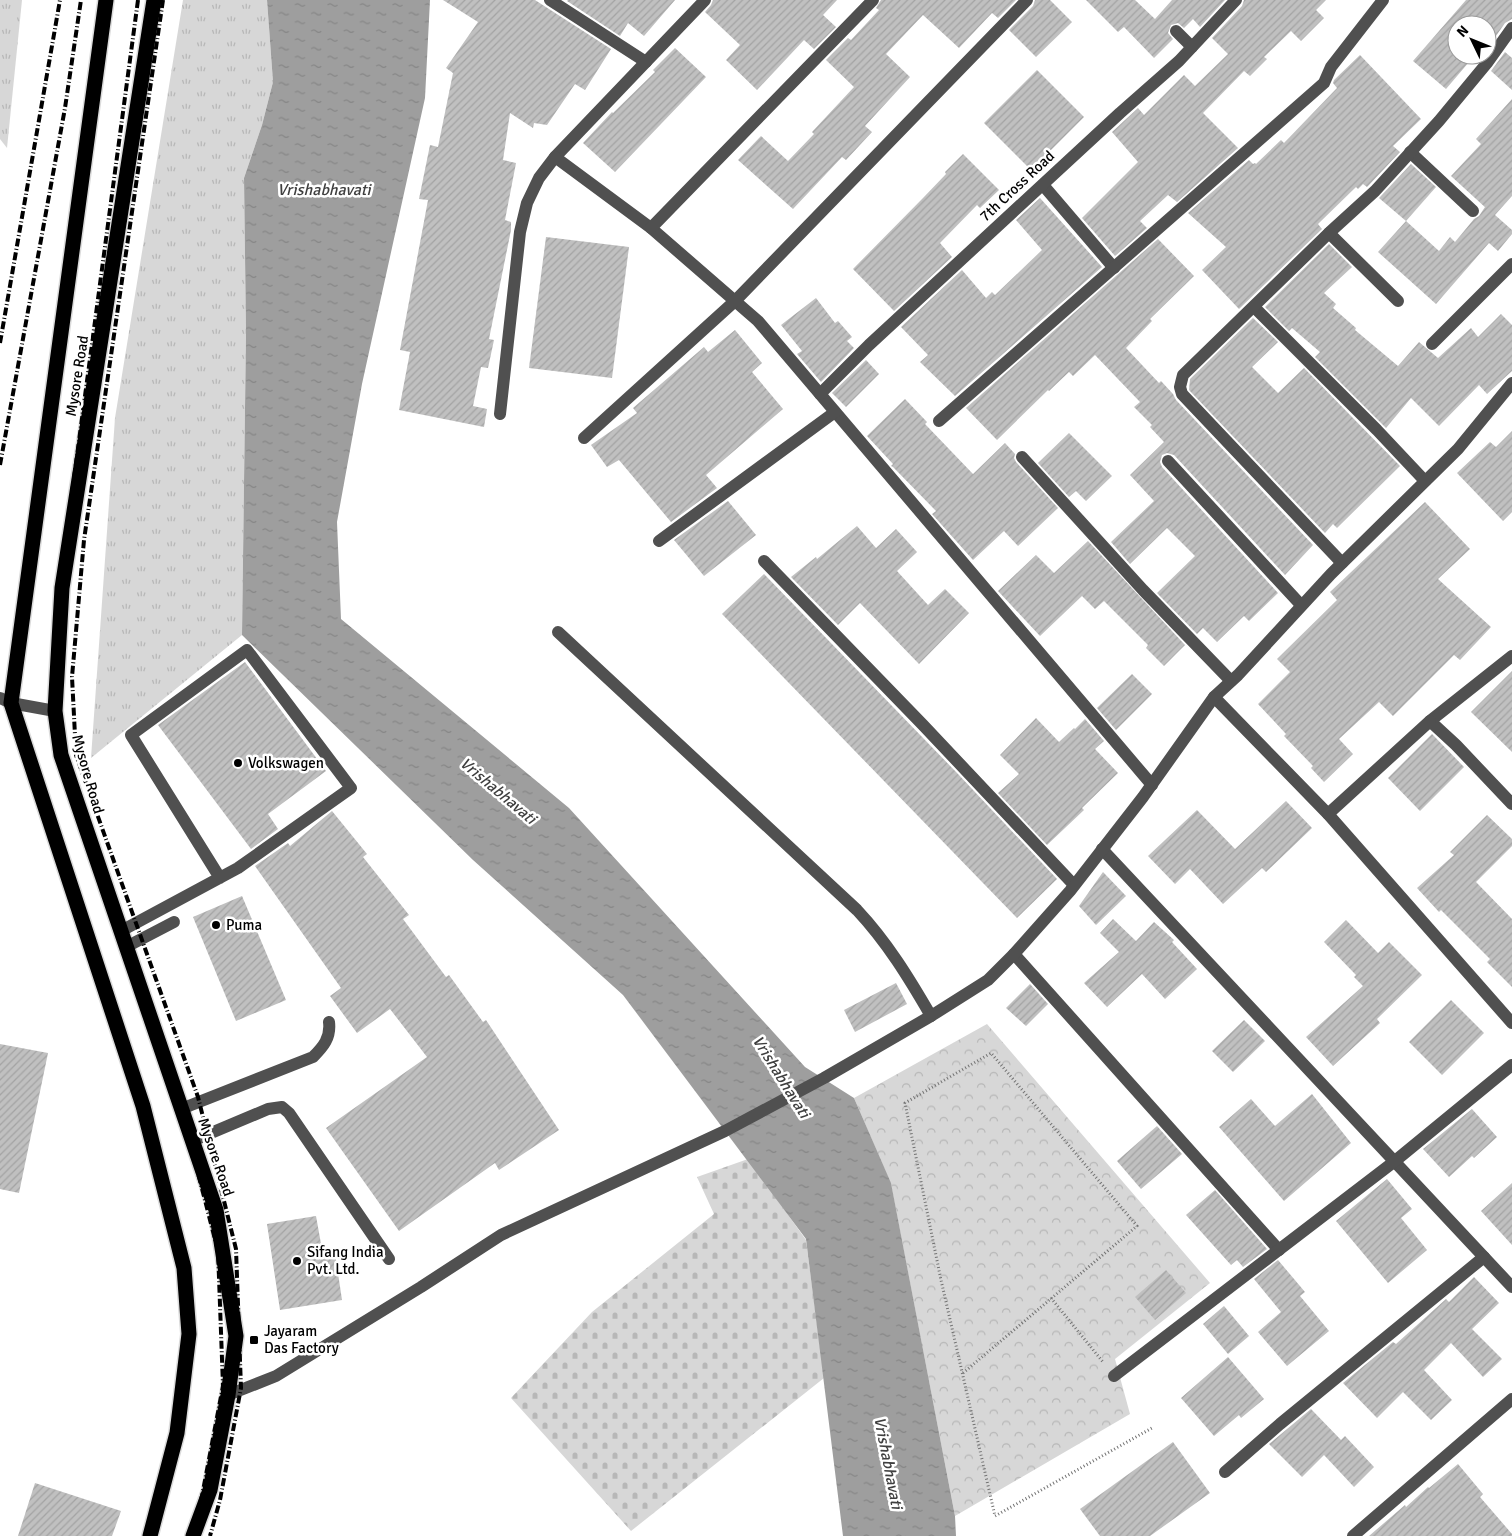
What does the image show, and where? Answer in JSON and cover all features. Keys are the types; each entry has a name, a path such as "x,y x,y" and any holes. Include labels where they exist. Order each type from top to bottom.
{"highway":[{"name":"Mysore Road","path":"106,0 5,700 143,1106 184,1268 189,1334 182,1394 177,1433 150,1536"},
{"name":"Mysore Road","path":"154,0 62,588 55,710 61,755 216,1210 236,1336 228,1396 210,1490 193,1536"}],"street":[{"path":"550,0 646,62"},
{"path":"500,414 520,232 527,203 538,178 555,157 706,0"},
{"path":"651,228 873,0"},
{"path":"584,438 735,302 1027,0"},
{"name":"7th Cross Road","path":"820,394 869,345 1120,112 1178,61 1236,0"},
{"path":"939,421 1324,83 1331,67 1383,0"},
{"path":"1342,563 1182,394 1181,381 1186,370 1375,191 1439,121 1487,64 1512,28"},
{"path":"1176,31 1192,47"},
{"path":"1410,152 1474,211"},
{"path":"555,157 651,228 758,321 1152,785"},
{"path":"1043,185 1114,268"},
{"path":"1329,233 1398,301"},
{"path":"1432,344 1512,264"},
{"path":"1254,307 1377,430 1425,481"},
{"path":"228,1396 276,1376 421,1287 501,1235 725,1131 824,1078 931,1016 988,980 1014,954 1074,885 1152,785 1214,697 1342,563 1458,449 1512,383"},
{"path":"660,541 835,412"},
{"path":"1022,457 1143,590 1231,681"},
{"path":"1168,461 1301,605"},
{"path":"764,561 917,718 1074,885"},
{"path":"558,632 857,910 876,930 893,954 931,1016"},
{"path":"121,931 220,878 238,868 352,788 247,650 131,735 220,878"},
{"path":"1328,814 1430,721 1512,656"},
{"path":"1214,697 1328,814 1512,1023"},
{"path":"5,700 55,710"},
{"path":"1430,721 1456,745 1512,804"},
{"path":"1102,849 1512,1286"},
{"path":"126,948 174,922"},
{"path":"1014,954 1279,1250"},
{"path":"181,1109 313,1057 322,1048 330,1033 329,1022"},
{"path":"1114,1376 1395,1162 1512,1065"},
{"path":"192,1141 268,1109 282,1107 289,1113 389,1259"},
{"path":"1225,1472 1280,1424 1484,1256"},
{"path":"1353,1536 1512,1399"}],"path":[{"path":"963,1373 1137,1226 991,1053 905,1103 941,1280 996,1516 1152,1428"},
{"path":"1051,1298 1114,1376"}],"green space":[{"path":"0,0 22,0 7,148 0,139"},
{"path":"183,0 267,0 273,82 262,125 244,178 246,333 242,635 91,758 115,418"},
{"path":"987,1024 1210,1283 1115,1359 1130,1414 955,1516 891,1184 854,1098"},
{"path":"748,1159 806,1240 824,1378 631,1531 511,1398 592,1312 714,1214 697,1177"}],"water":[{"name":"Vrishabhavati","path":"267,0 430,0 425,98 362,384 337,522 341,619 569,808 805,1067 854,1098 891,1183 955,1516 956,1536 843,1536 806,1239 623,995 473,860 242,635 246,333 244,178 262,125 273,82"}],"building":[{"path":"443,0 535,0 611,49 585,90 575,84 547,125 534,123 533,128 510,113 503,160 516,163 505,220 511,222 511,230 489,339 494,340 488,368 481,367 473,406 487,409 484,427 399,410 410,352 400,350 428,200 419,199 430,145 438,147 453,73 446,68 478,22"},
{"path":"568,0 675,0 644,36 628,23 620,36"},
{"path":"713,0 837,0 823,15 836,27 814,49 804,40 757,90 726,60 740,45 705,12"},
{"path":"881,0 1016,0 998,18 992,13 959,48 923,15 886,54 910,77 865,126 872,132 846,160 842,157 793,209 738,160 761,136 788,161 814,134 812,132 854,87 826,60 848,38 851,40 879,10 876,8"},
{"path":"1035,0 1050,0 1072,22 1036,57 1009,30 1033,6"},
{"path":"1086,0 1135,0 1155,19 1172,0 1225,0 1200,27 1193,19 1184,28 1178,23 1171,25 1168,33 1173,39 1154,58 1124,27 1118,32"},
{"path":"1244,0 1326,0 1316,10 1324,18 1301,41 1291,31 1264,57 1267,59 1250,76 1244,71 1203,113 1238,148 1177,202 1168,195 1140,221 1147,228 1115,256 1082,218 1138,162 1112,132 1138,108 1144,115 1184,75 1195,86 1228,54 1212,38 1242,6"},
{"path":"1466,0 1512,0 1512,19 1505,23 1497,35 1497,15 1453,15"},
{"path":"1447,22 1447,65 1466,65 1446,89 1413,61"},
{"path":"675,48 706,77 615,172 583,143 612,112 655,72 653,70"},
{"path":"1505,52 1512,58 1512,90 1491,71"},
{"path":"1360,55 1421,119 1393,146 1400,152 1369,185 1367,187 1363,184 1358,189 1356,187 1318,224 1322,229 1239,309 1202,270 1226,247 1188,213 1249,160 1256,164 1281,140 1284,143 1337,88 1333,83 1334,80"},
{"path":"1037,70 1084,117 1031,170 984,123"},
{"path":"1512,99 1512,196 1495,215 1512,230 1512,234 1498,251 1489,243 1436,304 1378,252 1406,221 1439,251 1450,237 1455,242 1485,207 1451,176 1481,144 1476,139"},
{"path":"963,154 999,190 980,208 977,205 940,243 952,257 894,311 853,269 946,174 945,172"},
{"path":"1411,164 1436,187 1406,221 1379,198"},
{"path":"1040,198 1102,267 955,396 920,362 928,355 901,327 962,270 986,298 992,292 995,295 1042,250 1016,220"},
{"path":"546,237 629,247 612,378 529,368"},
{"path":"1158,239 1194,276 1150,319 1152,321 1126,348 1159,383 1161,381 1176,400 1313,545 1285,575 1174,455 1167,453 1162,455 1160,462 1162,467 1278,593 1249,621 1244,616 1217,642 1203,628 1197,634 1157,593 1195,556 1167,528 1130,564 1111,542 1154,501 1130,475 1164,442 1150,427 1152,425 1134,407 1140,402 1095,355 1073,376 1069,372 1048,390 997,440 966,408"},
{"path":"1329,244 1352,267 1324,293 1336,304 1333,308 1356,328 1355,330 1398,366 1419,342 1438,358 1471,328 1478,337 1501,314 1512,325 1512,371 1487,394 1479,385 1439,426 1411,398 1386,428 1315,357 1320,352 1292,328 1289,331 1265,307"},
{"path":"816,298 835,323 838,321 852,337 847,341 854,348 821,382 797,354 802,351 781,325"},
{"path":"1253,318 1278,342 1252,367 1278,393 1304,368 1400,466 1337,528 1333,524 1325,533 1189,390 1190,379"},
{"path":"735,330 762,363 752,372 783,409 706,475 717,488 671,522 619,460 607,467 591,445 637,413 633,408 704,347 708,352"},
{"path":"866,360 879,374 846,407 832,393"},
{"path":"905,399 927,422 925,424 973,474 1005,443 1015,454 1016,462 1058,508 1018,546 1004,531 973,560 932,514 936,511 891,466 893,464 867,436"},
{"path":"1512,431 1512,512 1503,521 1457,473 1490,442 1496,447"},
{"path":"1069,433 1112,476 1086,501 1076,491 1069,497 1038,463"},
{"path":"728,501 756,535 704,576 674,540"},
{"path":"1425,502 1470,549 1438,579 1491,627 1460,660 1454,655 1393,716 1379,702 1339,739 1353,754 1324,782 1311,768 1313,766 1284,736 1286,734 1258,704 1290,672 1277,659 1337,600 1330,592"},
{"path":"857,526 876,548 896,529 917,552 897,571 928,605 945,589 969,613 919,664 860,603 838,625 791,577 816,557 817,559"},
{"path":"1088,541 1185,645 1164,666 1146,648 1148,645 1104,601 1095,609 1082,596 1040,636 998,591 1036,555 1054,573"},
{"path":"764,574 1057,879 1017,918 722,614"},
{"path":"245,662 326,771 268,814 278,829 251,849 158,725"},
{"path":"1512,671 1512,752 1471,712"},
{"path":"1132,674 1152,694 1116,730 1097,708"},
{"path":"1036,718 1059,742 1085,719 1104,741 1095,749 1118,773 1082,808 1084,810 1047,845 998,793 1019,774 1000,755"},
{"path":"1432,734 1464,767 1420,811 1388,778"},
{"path":"1286,801 1312,828 1266,872 1262,868 1223,904 1190,869 1175,884 1148,856 1197,810 1235,849"},
{"path":"332,811 367,854 363,857 409,915 403,919 446,977 449,975 483,1022 486,1020 559,1130 499,1170 495,1163 399,1231 326,1128 427,1057 390,1009 357,1033 330,996 341,988 255,866 288,843 290,846"},
{"path":"1487,815 1512,839 1512,846 1476,882 1512,919 1512,987 1487,962 1490,959 1441,910 1439,912 1417,888 1454,855 1450,852"},
{"path":"1103,872 1126,896 1096,925 1079,906"},
{"path":"242,896 286,1000 236,1021 193,917"},
{"path":"1113,919 1136,941 1154,922 1174,940 1172,942 1197,969 1165,999 1142,974 1107,1007 1084,983 1119,952 1100,933"},
{"path":"1346,920 1378,953 1389,942 1422,975 1377,1019 1380,1023 1333,1066 1306,1037 1363,986 1354,977 1356,975 1324,942"},
{"path":"896,983 907,1004 855,1032 844,1010"},
{"path":"1030,984 1048,1004 1026,1026 1006,1008"},
{"path":"1451,1000 1484,1033 1442,1075 1409,1042"},
{"path":"1244,1020 1265,1041 1233,1072 1212,1051"},
{"path":"0,1044 48,1053 19,1193 0,1189"},
{"path":"1312,1094 1351,1143 1284,1201 1219,1127 1251,1099 1275,1126"},
{"path":"1472,1109 1497,1137 1449,1177 1423,1149"},
{"path":"1157,1126 1182,1154 1141,1189 1117,1161"},
{"path":"1387,1179 1412,1209 1401,1218 1427,1250 1388,1283 1336,1221"},
{"path":"1512,1183 1512,1245 1481,1211"},
{"path":"1215,1190 1267,1249 1243,1267 1237,1260 1231,1265 1186,1215"},
{"path":"316,1216 323,1255 335,1253 342,1300 280,1310 267,1224"},
{"path":"1278,1260 1305,1292 1300,1296 1329,1331 1287,1366 1258,1332 1281,1312 1254,1279"},
{"path":"1166,1270 1186,1293 1155,1320 1135,1297"},
{"path":"1474,1277 1499,1303 1472,1329 1502,1359 1483,1377 1451,1343 1424,1370 1452,1400 1431,1420 1403,1392 1377,1418 1343,1383 1393,1342 1396,1344 1446,1299 1449,1302"},
{"path":"1224,1306 1249,1336 1228,1354 1203,1324"},
{"path":"1228,1357 1264,1399 1241,1418 1239,1415 1214,1436 1181,1398"},
{"path":"1311,1409 1341,1440 1345,1436 1374,1467 1354,1487 1324,1455 1302,1477 1269,1444"},
{"path":"1173,1442 1210,1493 1150,1536 1100,1536 1080,1509"},
{"path":"1458,1464 1483,1494 1480,1497 1512,1536 1369,1536 1405,1505 1406,1507"},
{"path":"35,1483 121,1511 112,1536 18,1536"}],"railway":[{"path":"0,343 60,0"},
{"path":"0,465 65,108 81,0"},
{"path":"138,0 66,538 54,676 58,759 180,1103 218,1251 223,1386 202,1496 191,1536"},
{"path":"163,0 84,540 72,677 76,755 198,1097 236,1249 241,1388 220,1500 210,1536"}],"place":[{"name":"Volkswagen","path":"238,763"},
{"name":"Puma","path":"216,925"},
{"name":"Sifang India Pvt. Ltd.","path":"297,1261"},
{"name":"Jayaram Das Factory","path":"254,1340"}]}
